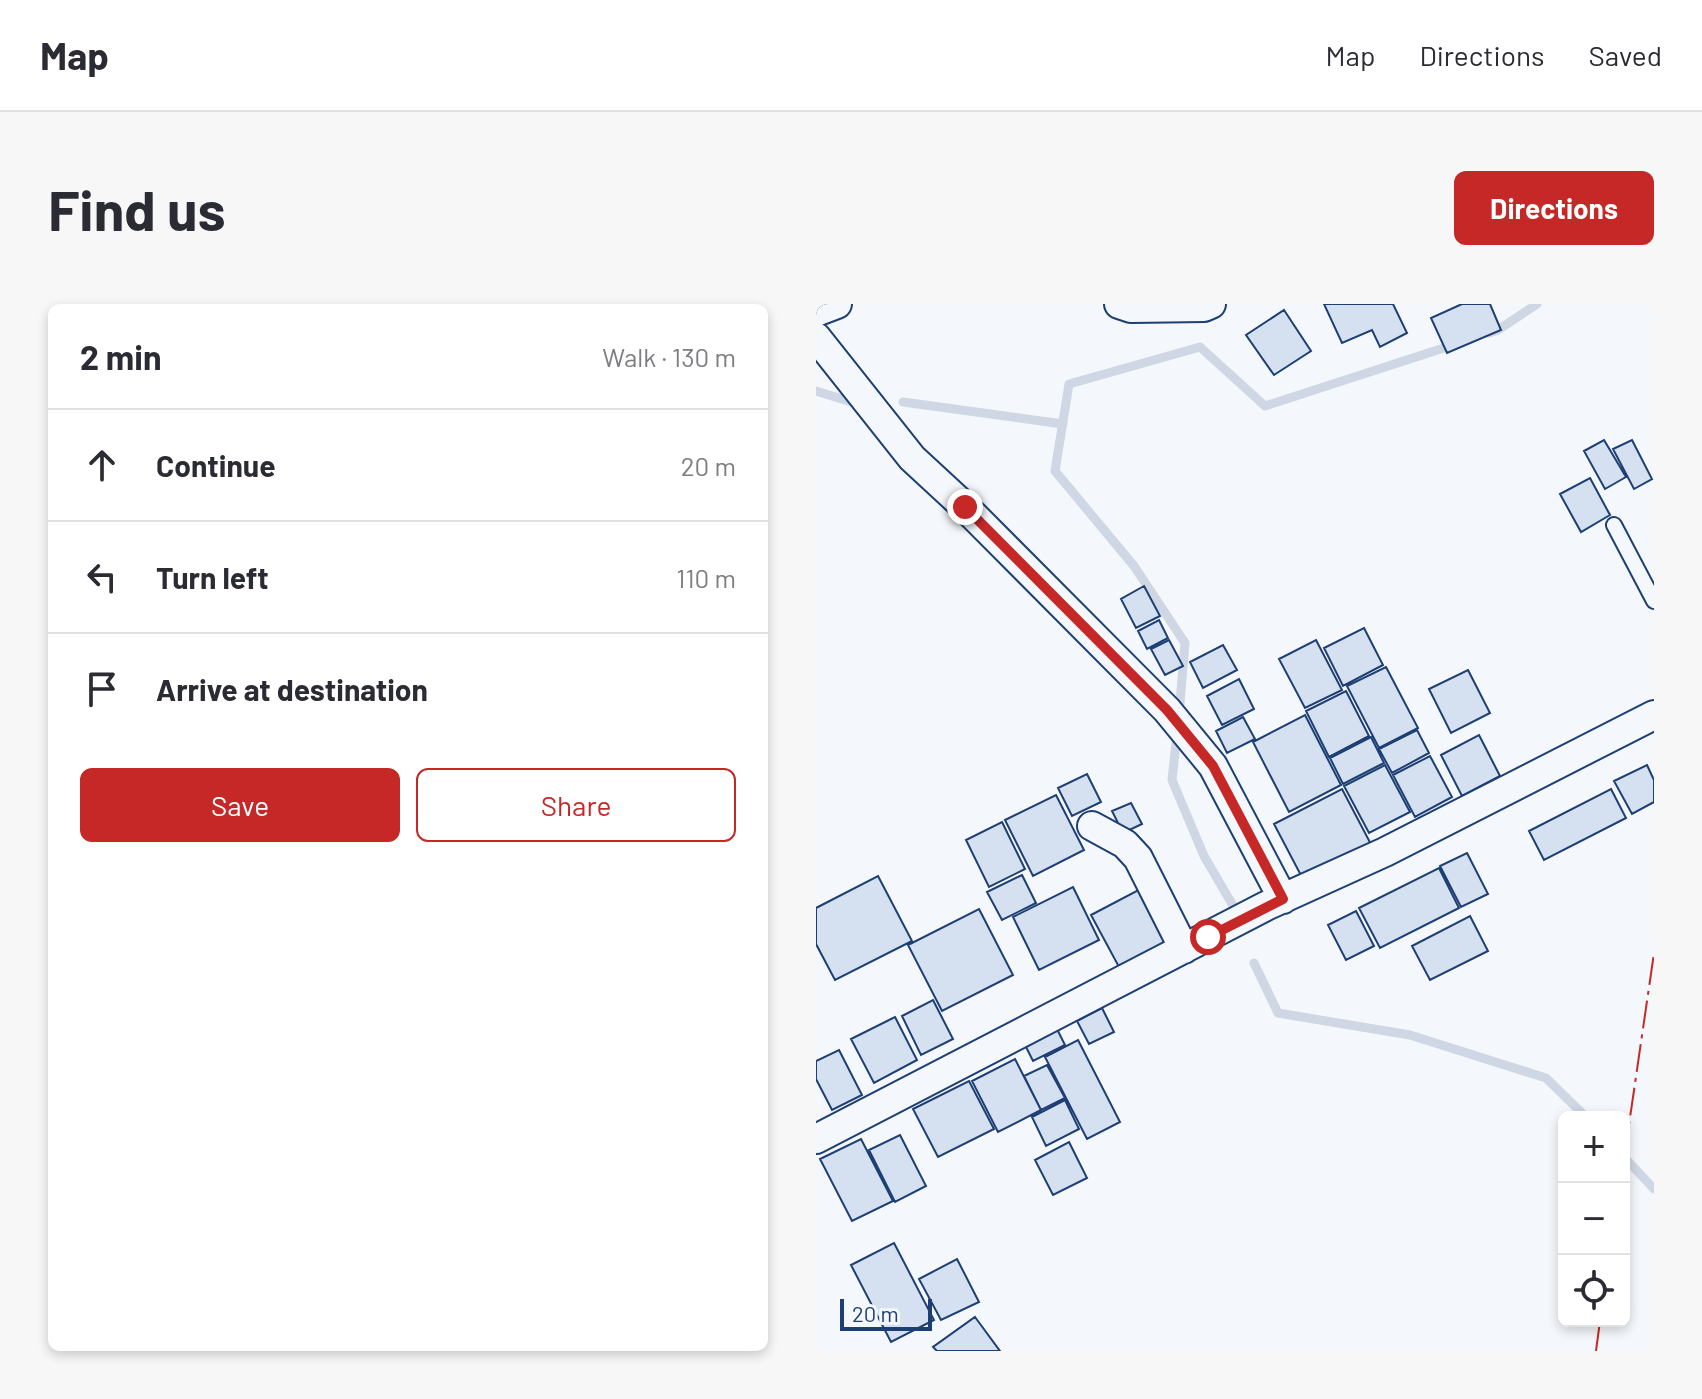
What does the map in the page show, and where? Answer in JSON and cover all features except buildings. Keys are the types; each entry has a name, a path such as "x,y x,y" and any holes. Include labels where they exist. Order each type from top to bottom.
{"street":[{"path":"816,312 837,304"},
{"path":"1119,304 1131,308 1204,307 1211,304"},
{"path":"816,337 912,458 965,507 1167,710 1213,766 1274,902"},
{"path":"816,1139 1274,902 1385,852 1654,715"},
{"path":"1092,826 1125,844 1138,858 1196,943"}],"lane":[{"path":"1614,525 1654,601"}],"waterway":[{"path":"1489,333 1537,304"},
{"path":"1179,715 1185,643 1134,566 1055,471 1069,384 1200,347 1265,406 1456,344"},
{"path":"816,391 855,403"},
{"path":"903,402 1063,424"},
{"path":"1177,734 1172,780 1204,856 1235,909"},
{"path":"1254,963 1278,1013 1410,1035 1546,1078 1580,1111"},
{"path":"1630,1163 1654,1189"}],"power":[{"path":"1630,1118 1654,953"},
{"path":"1596,1351 1599,1327"}],"route":[{"path":"965,507 1167,710 1213,766 1283,899 1208,937"}]}
